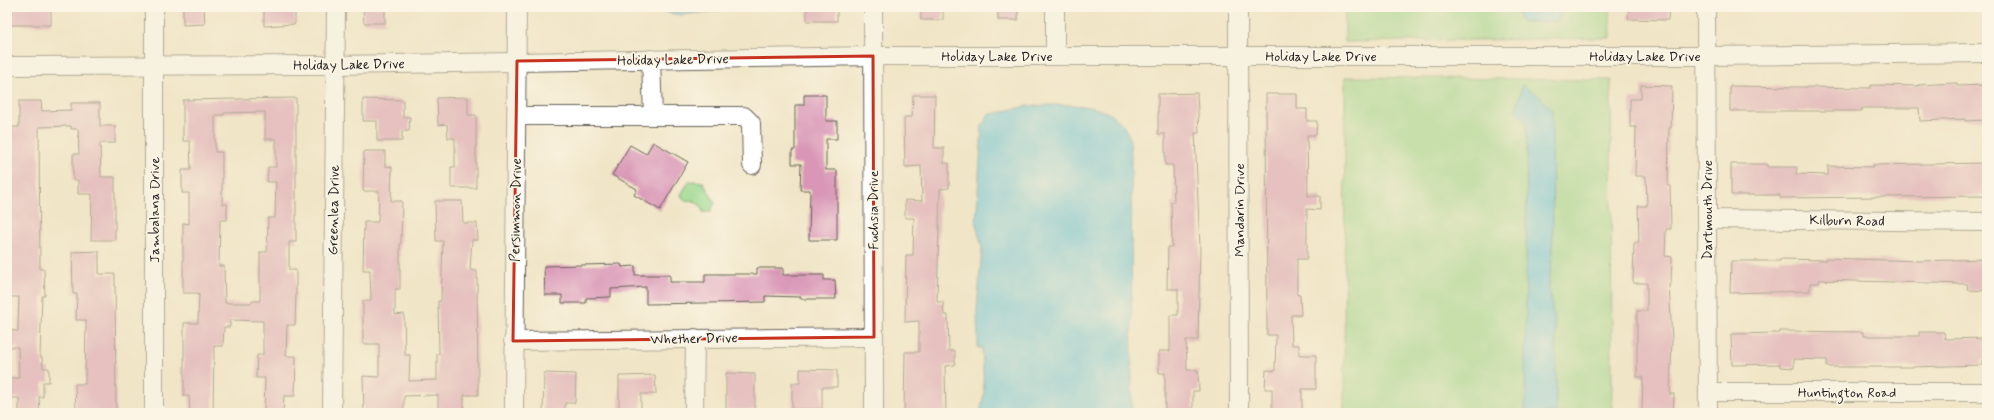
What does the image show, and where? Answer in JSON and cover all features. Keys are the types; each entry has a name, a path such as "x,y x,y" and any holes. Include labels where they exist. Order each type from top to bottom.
{"street":[{"name":"Jambalana Drive","path":"154,7 154,413"},
{"name":"Greenlea Drive","path":"332,413 332,240 336,7"},
{"name":"Persimmon Drive","path":"514,413 513,341 518,61 517,7"},
{"name":"Fuchsia Drive","path":"873,7 874,413"},
{"path":"1054,7 1055,56"},
{"name":"Mandarin Drive","path":"1238,7 1239,413"},
{"name":"Dartmouth Drive","path":"1706,7 1708,413"},
{"name":"Holiday Lake Drive","path":"7,66 336,65 873,56 1706,56 1987,53"},
{"path":"651,59 653,116"},
{"path":"517,116 744,116 751,123 752,165"},
{"name":"Kilburn Road","path":"1707,219 1987,222"},
{"name":"Whether Drive","path":"513,341 874,337"},
{"path":"694,413 695,338"},
{"name":"Huntington Road","path":"1708,392 1987,392"}],"highlighted area":[{"path":"873,56 874,337 513,341 517,61"}],"green space":[{"path":"1345,7 1610,7 1611,38 1345,42"},
{"path":"1345,77 1611,80 1612,413 1344,413"},
{"path":"689,181 703,182 715,203 710,212 703,212 696,202 691,200 685,201 681,195"}],"water":[{"path":"625,7 751,7 682,15"},
{"path":"1516,7 1563,7 1557,22 1521,22"},
{"path":"1522,85 1538,95 1552,110 1553,249 1549,288 1556,334 1556,413 1525,413 1527,123 1516,110"},
{"path":"1070,105 1098,109 1111,114 1121,122 1129,136 1131,156 1132,413 980,413 984,394 982,348 978,348 977,309 982,248 976,224 982,126 988,115 1027,106"}],"building":[{"path":"9,7 51,7 51,25 9,25"},
{"path":"183,7 204,7 205,24 183,25"},
{"path":"264,7 295,7 295,24 264,26"},
{"path":"363,7 385,7 385,23 364,23"},
{"path":"807,7 837,7 837,21 807,21"},
{"path":"921,7 943,7 943,20 921,20"},
{"path":"998,7 1018,7 1018,20 998,20"},
{"path":"1629,7 1669,7 1668,20 1628,19"},
{"path":"1957,83 1957,86 1987,85 1987,120 1965,121 1965,119 1920,121 1919,108 1862,108 1862,111 1730,111 1730,86 1871,88 1871,85 1919,86 1918,85"},
{"path":"1641,85 1672,86 1671,128 1669,128 1668,186 1670,186 1671,229 1666,229 1665,256 1672,257 1671,284 1669,284 1672,340 1670,394 1674,394 1673,413 1642,413 1643,377 1637,377 1637,311 1647,311 1647,283 1633,283 1634,243 1639,243 1638,206 1647,206 1646,176 1635,176 1636,127 1630,127 1630,99 1641,99"},
{"path":"1197,93 1199,133 1195,133 1200,248 1198,340 1186,340 1187,370 1198,370 1199,391 1193,391 1193,413 1165,413 1165,373 1159,373 1159,351 1170,351 1170,315 1178,315 1178,289 1167,289 1168,247 1172,247 1171,202 1174,202 1173,165 1165,165 1165,134 1158,134 1158,94"},
{"path":"1266,94 1297,94 1297,109 1307,109 1307,121 1317,121 1316,135 1307,135 1308,196 1320,196 1320,210 1307,209 1307,259 1297,259 1297,295 1300,295 1301,315 1291,315 1292,345 1299,345 1299,355 1316,355 1316,389 1302,389 1302,413 1272,413 1272,389 1265,389 1266,370 1275,371 1276,335 1267,335"},
{"path":"804,95 826,95 826,121 837,121 837,139 826,139 826,170 837,170 837,240 809,240 810,190 800,190 801,164 792,164 792,150 795,150 795,105 804,105"},
{"path":"913,95 935,95 934,148 944,148 944,163 949,163 949,188 940,189 937,302 943,302 944,315 948,315 949,351 955,351 955,365 945,366 946,413 904,413 905,352 919,352 919,321 905,322 906,255 913,255 914,218 905,218 905,200 922,201 921,166 905,167 904,117 912,117"},
{"path":"468,97 468,115 476,115 476,188 451,188 451,167 455,167 455,138 448,138 447,124 438,125 437,98"},
{"path":"296,98 296,242 289,242 289,270 296,270 295,325 287,325 286,356 296,356 295,396 284,396 283,413 264,413 265,378 256,378 257,355 263,355 263,321 230,320 230,327 224,327 223,346 214,346 213,413 190,413 189,396 184,396 184,323 198,323 199,293 183,293 183,223 189,224 189,193 182,193 182,170 191,170 190,141 183,141 183,100","holes":["265,112 265,139 276,139 276,167 268,167 267,182 276,182 275,218 268,218 267,252 260,252 260,301 252,301 252,303 225,303 224,266 219,266 220,220 227,220 227,204 222,204 222,152 215,152 215,115 224,115 224,113"]},
{"path":"363,99 403,100 403,117 410,117 409,131 402,131 402,141 377,141 377,121 363,121"},
{"path":"19,101 41,101 42,111 71,110 71,103 100,103 100,126 115,126 115,143 100,143 101,177 115,177 115,240 91,240 92,194 78,194 78,180 73,180 73,154 79,154 78,129 71,129 71,126 39,127 40,269 44,269 45,296 42,296 40,357 42,357 43,368 49,368 49,382 43,382 43,397 39,397 40,413 19,413 19,398 7,398 7,378 19,378 18,347 7,347 7,330 18,331 19,297 7,297 7,204 9,174 7,173 7,156 9,156 9,127 19,127"},
{"path":"653,142 688,162 660,210 634,195 637,189 612,175 630,145 646,154"},
{"path":"364,151 385,151 385,166 392,167 391,201 402,201 400,289 395,289 395,315 404,314 405,355 410,355 409,381 437,380 437,354 439,354 438,301 441,301 443,241 436,241 435,201 462,201 463,223 477,223 478,240 472,240 470,270 477,271 478,395 464,395 464,413 438,413 438,395 404,396 404,413 364,413 363,376 379,377 379,344 363,344 363,301 371,301 370,270 363,270 364,222 378,222 379,191 363,191"},
{"path":"1986,163 1987,196 1780,198 1780,195 1731,195 1731,164 1767,164 1767,167 1797,167 1796,174 1828,175 1828,166 1873,167 1873,165"},
{"path":"99,251 99,274 115,274 116,413 76,413 75,384 85,384 86,320 76,320 77,294 73,294 72,252"},
{"path":"1826,258 1919,261 1987,259 1987,291 1967,290 1968,284 1819,280 1819,283 1810,283 1810,291 1730,293 1731,261 1780,261 1780,259 1826,260"},
{"path":"621,264 622,267 635,266 635,275 670,275 670,282 705,282 705,274 757,274 757,268 783,268 783,275 824,275 824,280 835,280 836,299 801,299 801,297 765,296 765,302 646,304 646,287 611,289 611,297 586,298 586,303 562,303 562,295 545,295 544,266"},
{"path":"1780,331 1863,332 1863,336 1919,336 1919,332 1944,332 1945,339 1987,338 1987,360 1982,360 1982,365 1913,367 1827,367 1827,360 1794,359 1794,368 1780,367 1780,364 1732,365 1731,334 1780,333"},
{"path":"800,369 837,370 837,387 822,387 822,409 792,409 792,383 800,383"},
{"path":"544,373 576,374 575,403 565,403 565,413 543,413"},
{"path":"726,373 755,374 755,410 726,410"},
{"path":"655,375 656,394 641,394 641,413 619,413 619,376"}]}
